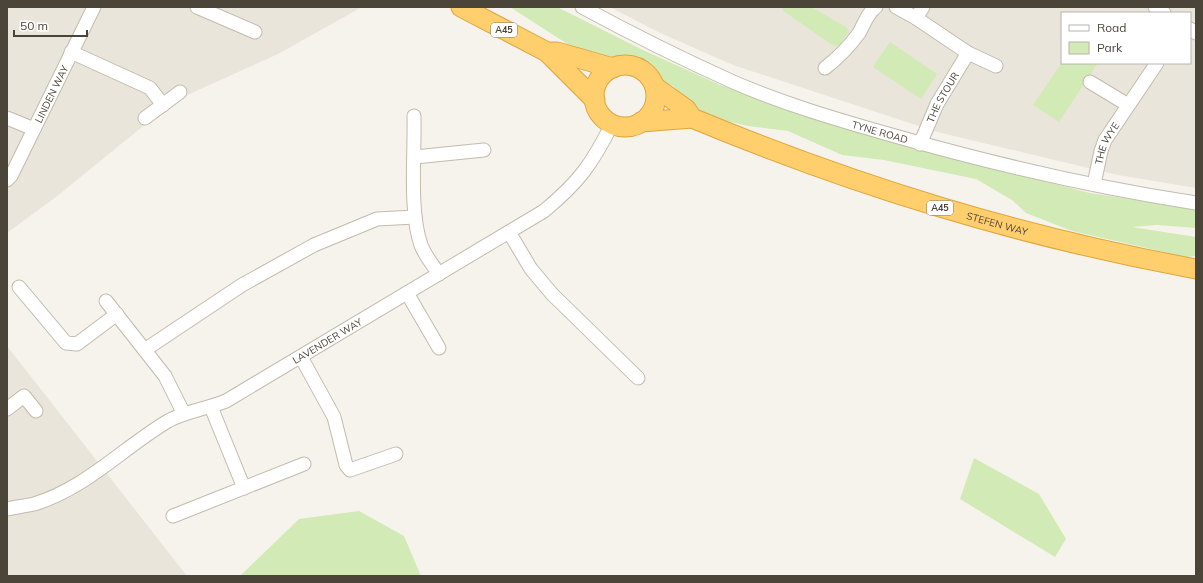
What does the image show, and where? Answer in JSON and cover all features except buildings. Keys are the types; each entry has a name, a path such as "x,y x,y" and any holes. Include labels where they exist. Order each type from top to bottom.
{"highway":[{"name":"A45","path":"461,7 547,52 595,100"},
{"name":"A45","path":"547,52 557,52 613,68"},
{"path":"623,65 634,66 643,70 655,87 656,97 654,107 649,116 632,126 622,127 612,124 604,118 598,110 595,100 595,90 598,81 605,73 613,68 623,65"},
{"name":"STEFEN WAY","path":"655,87 686,109 692,118"},
{"name":"STEFEN WAY","path":"641,122 692,118 772,152 913,200 1036,235 1123,256 1196,269"}],"street":[{"name":"LINDEN WAY","path":"7,180 11,176 94,7"},
{"path":"197,7 255,32"},
{"name":"TYNE ROAD","path":"582,7 731,81 794,105 920,144 1094,184 1196,203"},
{"path":"825,68 845,53 860,32 872,10 876,7"},
{"path":"896,7 919,12 968,53 996,66"},
{"path":"71,52 150,88 163,105"},
{"name":"THE STOUR","path":"920,144 937,104 968,53"},
{"name":"THE WYE","path":"1094,184 1101,150 1105,140 1156,64"},
{"path":"1090,82 1128,105"},
{"path":"145,118 180,92"},
{"path":"414,116 415,217 422,246 428,258 440,274"},
{"path":"7,118 34,129"},
{"name":"LAVENDER WAY","path":"7,509 34,504 64,490 93,474 170,420 226,401 407,294 544,210 580,178 596,155 612,124"},
{"path":"415,157 484,150"},
{"path":"146,349 242,285 314,245 377,219 398,216 415,217"},
{"path":"509,232 531,269 552,294 638,378"},
{"path":"19,287 66,343 77,344 117,314"},
{"path":"407,294 439,348"},
{"path":"106,300 146,349 165,376 184,414"},
{"path":"301,357 334,417 346,465 350,470 396,454"},
{"path":"7,409 24,396 36,411"},
{"path":"211,407 244,488"},
{"path":"173,516 304,464"}],"shaded area":[{"path":"7,7 362,7 278,54 174,101 56,197 7,233"},
{"path":"610,7 1196,7 1196,188 1118,175 937,132 733,65 658,32"},
{"path":"7,346 187,576 7,576"}],"green space":[{"path":"510,7 557,7 643,50 720,85 815,119 906,146 1090,193 1196,209 1196,228 1157,225 1132,227 1196,237 1196,256 1186,257 1072,231 1026,213 1012,200 976,179 884,160 842,155 788,131 748,126 705,116 692,108 674,87 626,62 603,67"},
{"path":"784,7 811,7 846,27 849,31 839,46 832,45 782,10"},
{"path":"890,42 937,74 921,99 873,67"},
{"path":"1061,63 1097,64 1059,122 1033,105"},
{"path":"974,458 1039,494 1066,539 1055,557 960,499"},
{"path":"359,511 404,536 421,576 240,576 299,519"}]}
